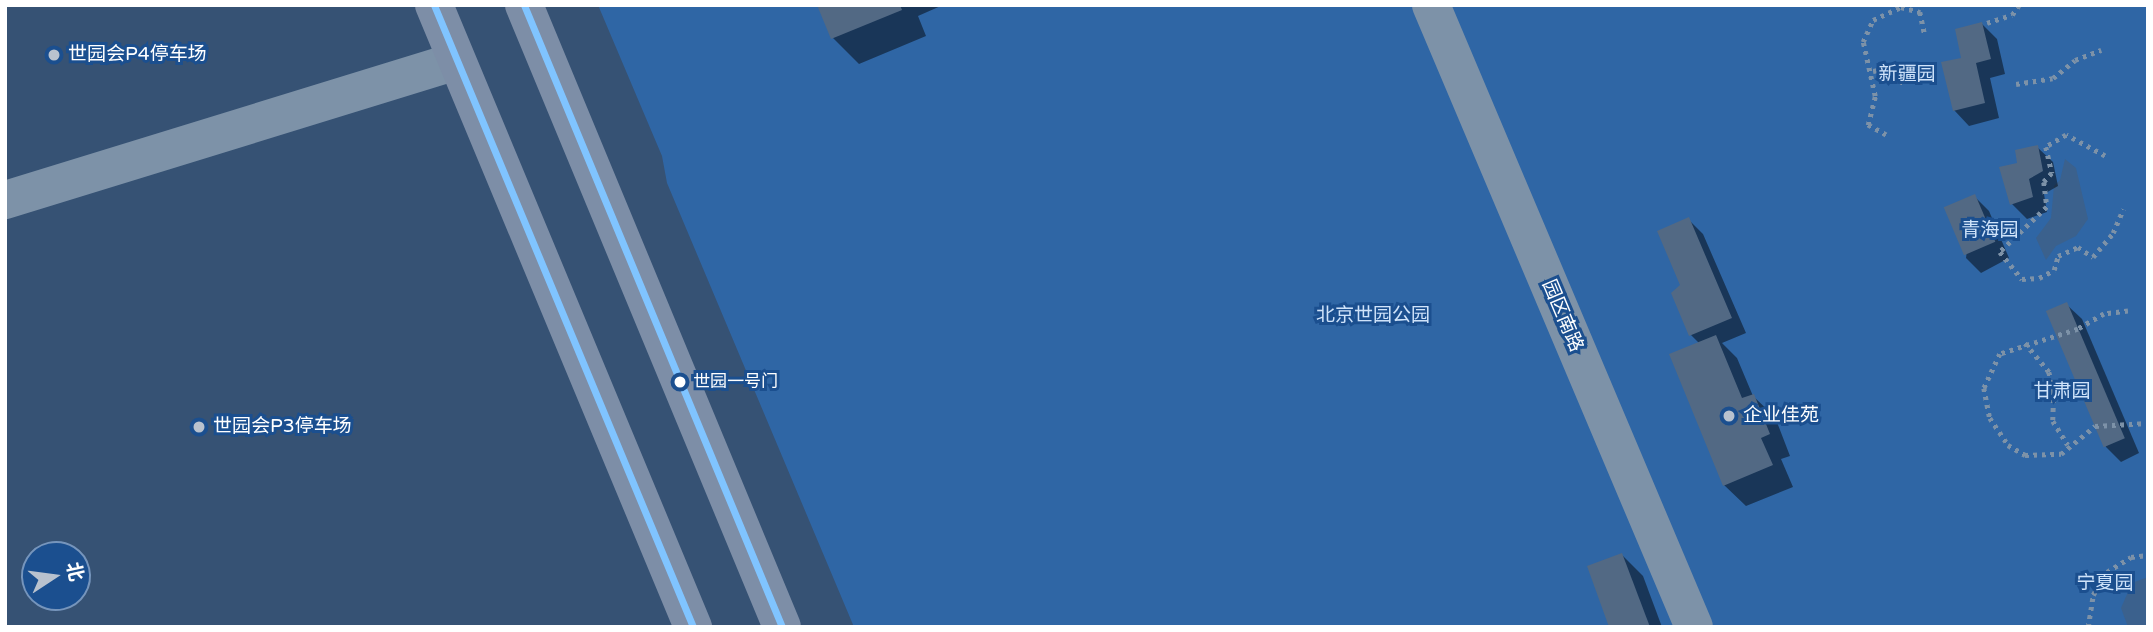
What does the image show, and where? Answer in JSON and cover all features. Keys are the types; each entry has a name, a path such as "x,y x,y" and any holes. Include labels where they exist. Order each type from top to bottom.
{"main road":[{"path":"434,5 693,627"},
{"path":"524,5 782,627"}],"street":[{"name":"园区南路","path":"1432,5 1694,627"},
{"path":"5,200 456,61"}],"path":[{"path":"1987,23 2012,15 2019,5"},
{"path":"1886,135 1868,125 1875,96 1873,71 1863,42 1873,20 1901,7 1920,12 1925,36"},
{"path":"2017,84 2053,78 2076,60 2101,50"},
{"path":"1873,71 1889,68 1904,84"},
{"path":"2105,156 2066,135 2046,147 2052,173 2044,182 2047,207 2000,252 2022,279 2039,278 2054,270 2058,256 2078,247 2092,257 2113,233 2123,209"},
{"path":"2128,311 2104,314 2078,329 2025,343 2000,354 1984,388 1990,418 2008,445 2025,455 2061,454 2068,445 2095,426 2148,423"},
{"path":"2025,343 2049,372 2054,391 2053,421 2068,445"},
{"path":"2088,627 2093,595 2107,572 2131,557 2148,555"}],"green space":[{"name":"北京世园公园","path":"598,5 2148,5 2148,627 854,627 667,183 662,156"}],"shaded area":[{"path":"2065,159 2076,168 2088,219 2076,236 2056,246 2046,260 2036,238 2051,218 2054,186 2060,180"},
{"path":"2148,577 2148,626 2128,627 2121,608 2132,583"}],"building":[{"path":"817,5 900,5 902,10 831,39"},
{"path":"1982,22 1991,59 1976,63 1985,103 1953,111 1941,62 1961,58 1955,29"},
{"path":"2038,145 2043,171 2029,179 2033,197 2010,205 1999,167 2017,163 2015,150"},
{"path":"1975,194 1995,242 1964,255 1944,207"},
{"path":"1689,217 1732,318 1689,336 1671,293 1680,285 1657,231"},
{"path":"2067,302 2125,438 2104,447 2046,311"},
{"name":"企业佳苑","path":"1716,335 1742,398 1754,394 1770,434 1761,438 1773,465 1723,486 1669,354"},
{"path":"1622,553 1650,627 1609,627 1587,566"}],"transit line":[{"path":"434,5 693,627"},
{"path":"524,5 782,627"}],"place":[{"name":"世园会P4停车场","path":"54,55"},
{"name":"世园一号门","path":"680,382"},
{"name":"企业佳苑","path":"1729,416"},
{"name":"世园会P3停车场","path":"199,427"}],"park label":[{"name":"新疆园","path":"1907,75"},
{"name":"青海园","path":"1990,231"},
{"name":"甘肃园","path":"2062,392"},
{"name":"宁夏园","path":"2105,584"}]}
